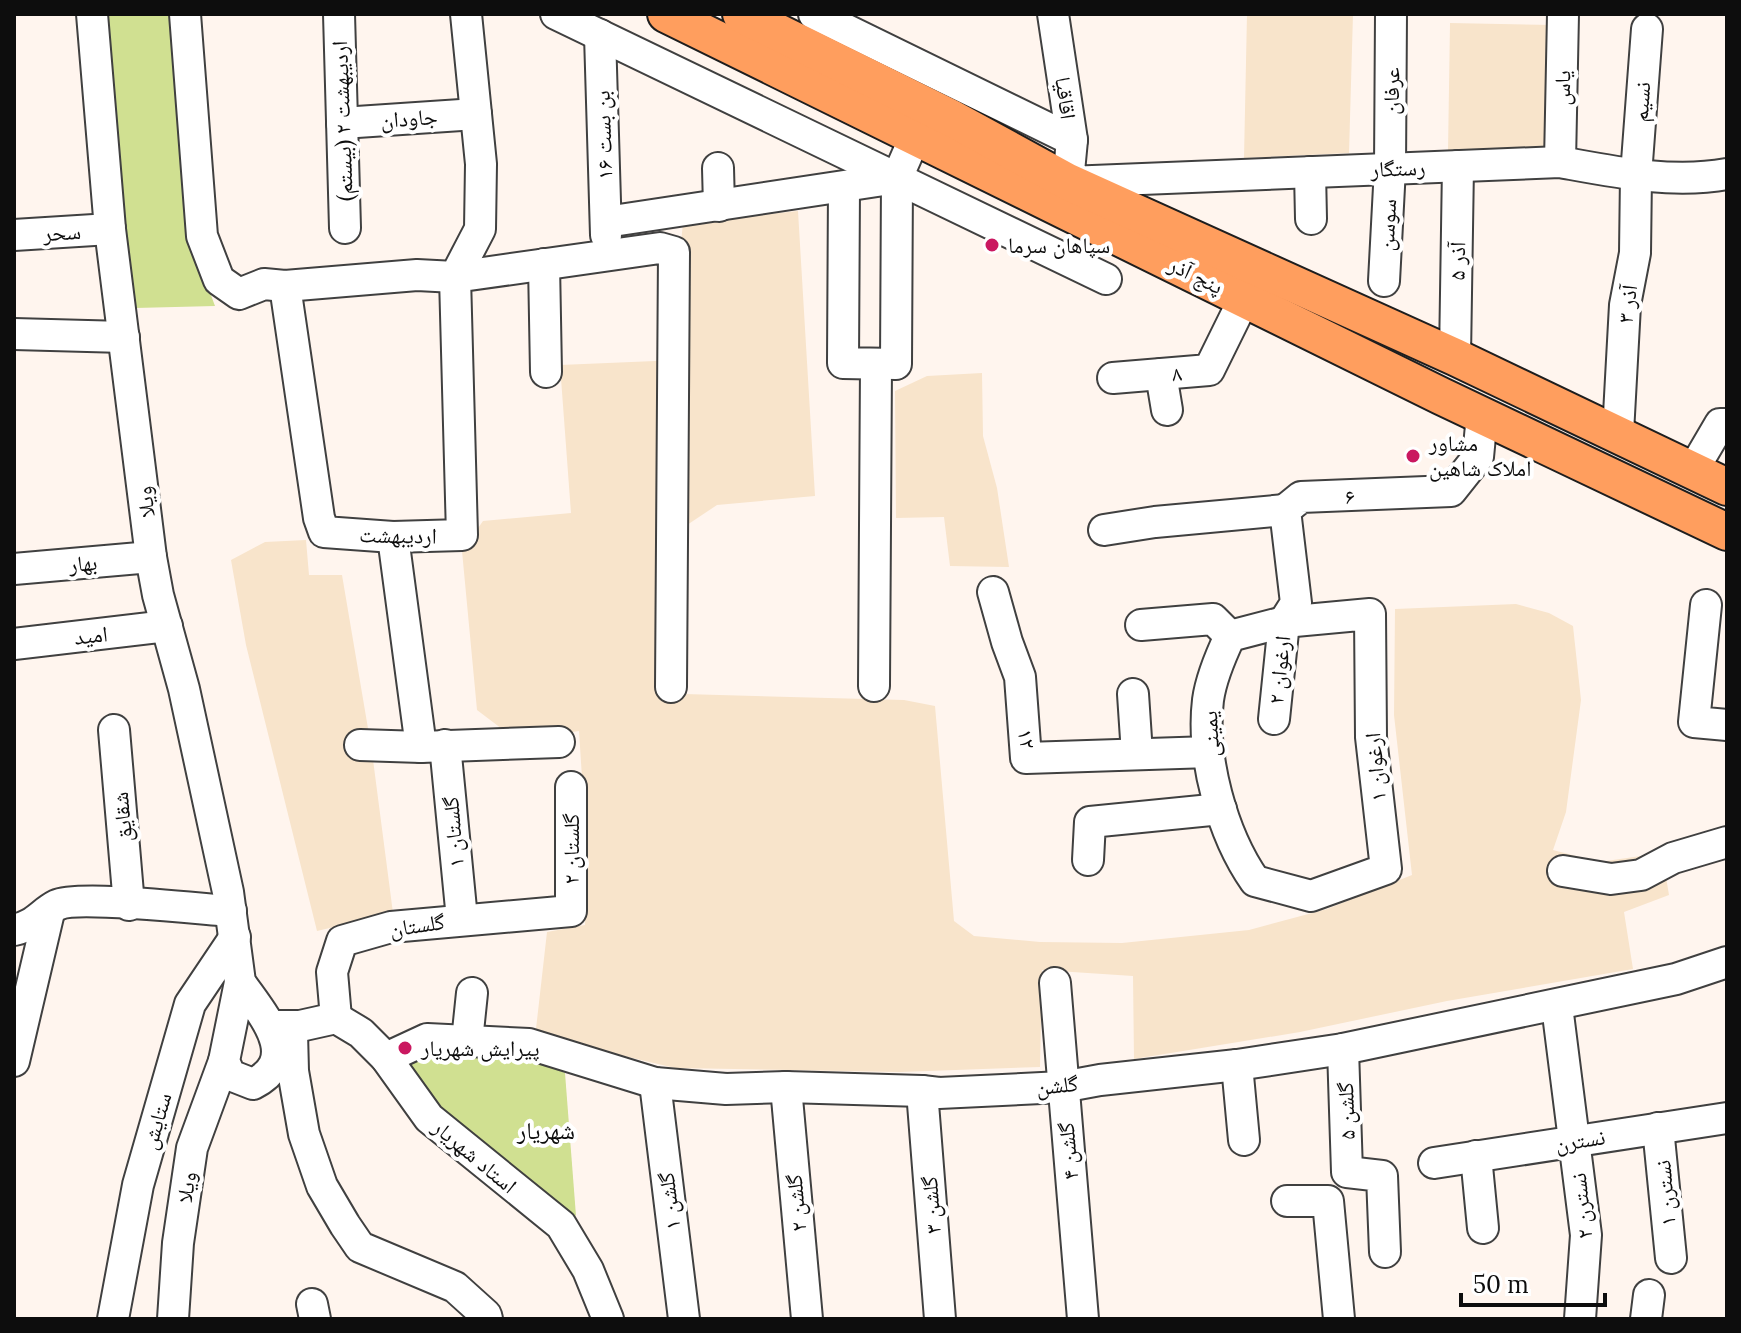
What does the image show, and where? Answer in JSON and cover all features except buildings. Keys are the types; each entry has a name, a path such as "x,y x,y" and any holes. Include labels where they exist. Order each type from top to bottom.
{"main road":[{"name":"پنج آذر","path":"666,14 886,104"},
{"name":"پنج آذر","path":"741,14 785,24 886,104 936,135 1244,299 1727,532"},
{"name":"پنج آذر","path":"936,135 1068,182 1455,357 1727,487"}],"street":[{"name":"ویلا","path":"92,14 110,229 151,557 184,689 233,924 240,982 224,1061 192,1148 178,1243 173,1319"},
{"path":"185,14 202,236 219,280 239,294 264,284 285,286 417,275 455,277 660,248 674,252 671,687"},
{"name":"اردیبهشت ۲ (بیستم)","path":"339,14 345,228"},
{"name":"اردیبهشت","path":"285,286 319,518 324,532 393,537 462,535 455,277 480,229 481,164 466,14"},
{"path":"556,14 1106,279"},
{"path":"814,14 1072,140"},
{"name":"اقاقیا","path":"1053,14 1072,140 1068,182"},
{"name":"عرفان","path":"1390,168 1391,14"},
{"name":"یاس","path":"1560,162 1563,14"},
{"name":"نسیم","path":"1636,175 1647,29"},
{"name":"بن بست ۱۶","path":"600,35 606,229 719,206"},
{"name":"جاودان","path":"342,123 476,114"},
{"path":"718,168 719,206 897,178 936,135"},
{"name":"رستگار","path":"1068,182 1560,162 1636,175 1706,178 1727,174"},
{"name":"آذر ۵","path":"1455,357 1458,166"},
{"name":"سوسن","path":"1384,281 1390,168"},
{"path":"1310,172 1311,219"},
{"name":"آذر ۳","path":"1618,433 1625,305 1635,253 1636,175"},
{"path":"844,187 843,363 896,364 897,178"},
{"name":"سحر","path":"14,235 110,229"},
{"path":"544,264 546,372"},
{"name":"۸","path":"1113,378 1209,370 1244,299"},
{"path":"14,334 124,337"},
{"path":"874,686 876,365"},
{"path":"1161,374 1167,410"},
{"name":"۶","path":"1285,510 1301,497 1451,491 1478,457 1482,415"},
{"path":"1693,470 1720,424 1727,424"},
{"path":"1104,530 1285,510 1296,603 1284,622 1230,636 1213,619 1141,625"},
{"name":"گلستان ۱","path":"393,537 462,919"},
{"name":"بهار","path":"14,569 151,557"},
{"name":"۱۲","path":"993,592 1020,677 1026,758 1210,752"},
{"path":"1706,605 1694,722 1727,725"},
{"name":"ارغوان ۱","path":"1255,881 1311,896 1386,869 1371,737 1370,614 1284,622"},
{"name":"ارغوان ۲","path":"1274,719 1284,622"},
{"name":"امید","path":"14,644 167,626"},
{"name":"یمینی","path":"1230,636 1208,699 1210,752 1221,809 1241,861 1255,881"},
{"path":"1133,694 1137,754"},
{"name":"شقایق","path":"114,730 129,905"},
{"path":"360,745 559,742"},
{"name":"گلستان ۲","path":"571,787 571,911"},
{"path":"1088,860 1090,822 1221,809"},
{"path":"1563,871 1611,879 1641,875 1673,858 1727,842"},
{"path":"14,930 39,920 57,905 73,903 129,905 233,924"},
{"name":"گلستان","path":"336,1018 332,972 342,941 391,927 571,911"},
{"path":"14,1061 49,912"},
{"name":"ستایش","path":"113,1319 138,1185 190,1004 233,924"},
{"name":"گلشن","path":"386,1058 427,1039 529,1044 655,1083 726,1089 786,1087 939,1093 1062,1087 1343,1049 1557,1006 1676,979 1727,962"},
{"path":"240,982 282,1026 304,1134 322,1186 360,1247 455,1287 487,1319"},
{"name":"گلشن ۴","path":"1055,983 1083,1319"},
{"path":"467,1041 472,993"},
{"name":"نسترن ۲","path":"1557,1006 1586,1235 1580,1319"},
{"path":"282,1026 336,1018"},
{"name":"استاد شهریار","path":"336,1018 361,1033 386,1058 429,1118 561,1225 588,1270 608,1319"},
{"path":"224,1061 230,1075 239,1080 253,1084 267,1077 276,1063 282,1026"},
{"name":"گلشن ۵","path":"1343,1049 1347,1172 1382,1176 1385,1252"},
{"path":"1237,1065 1244,1140"},
{"name":"گلشن ۱","path":"655,1083 684,1319"},
{"name":"گلشن ۲","path":"786,1087 807,1319"},
{"name":"گلشن ۳","path":"922,1091 940,1319"},
{"name":"نسترن","path":"1434,1163 1727,1118"},
{"name":"نسترن ۱","path":"1658,1128 1671,1258"},
{"path":"1476,1156 1483,1228"},
{"path":"1287,1201 1328,1201 1339,1319"}],"shaded area":[{"path":"1247,14 1353,14 1349,153 1244,158"},
{"path":"1450,23 1553,25 1551,154 1448,152"},
{"path":"798,211 815,496 717,505 684,527 684,694 904,700 935,706 954,921 974,936 1040,942 1122,943 1249,930 1327,909 1412,875 1394,715 1395,609 1516,604 1549,613 1573,626 1581,700 1566,812 1553,850 1599,862 1662,853 1669,895 1624,912 1633,969 1447,1001 1300,1032 1134,1059 1133,976 1042,970 1040,1067 900,1072 675,1068 607,1052 536,1029 547,932 585,925 587,855 579,731 518,741 477,710 462,551 483,521 571,513 560,365 679,360 675,301 683,223"},
{"path":"982,373 983,436 997,488 1009,567 950,566 944,517 896,518 895,391 927,376"},
{"path":"306,540 309,575 342,575 372,752 393,913 317,931 246,645 231,560 265,542"}],"green space":[{"path":"108,14 184,14 202,271 215,306 135,308 123,251"},
{"path":"461,1047 538,1061 565,1073 576,1216 443,1116 404,1068 431,1054"}],"place":[{"name":"سپاهان سرما","path":"992,245"},
{"name":"مشاور املاک شاهین","path":"1413,456"},
{"name":"پیرایش شهریار","path":"405,1048"}],"district":[{"name":"شهریار","path":"546,1131"}]}
